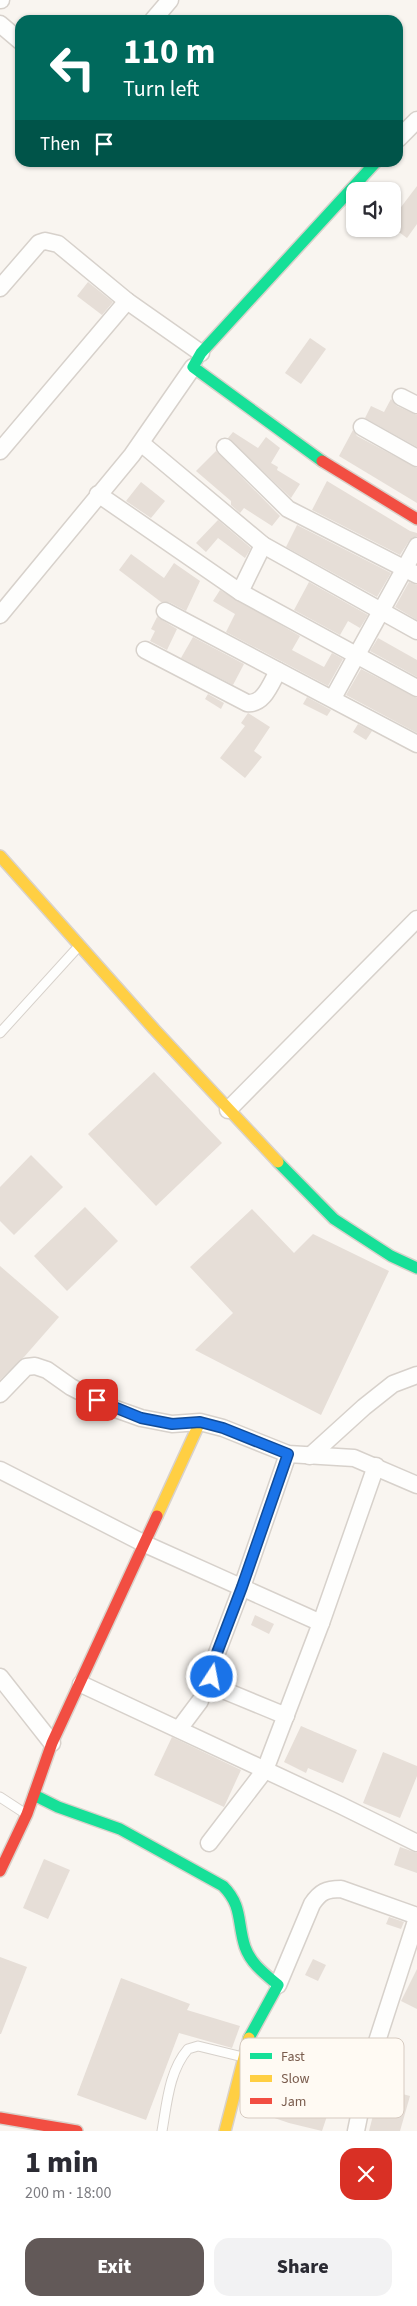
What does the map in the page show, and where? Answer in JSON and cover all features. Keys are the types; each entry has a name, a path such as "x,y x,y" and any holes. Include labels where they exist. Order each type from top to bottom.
{"street":[{"path":"157,15 170,0"},
{"path":"0,24 15,37"},
{"path":"403,134 417,120"},
{"path":"0,615 141,443 197,360 371,167"},
{"path":"0,288 38,242 45,240 58,244 197,360 333,469 417,519"},
{"path":"0,451 127,301"},
{"path":"401,397 417,406"},
{"path":"362,428 417,458"},
{"path":"141,443 263,545 417,631"},
{"path":"224,447 288,509 411,572"},
{"path":"98,494 240,592 417,688"},
{"path":"240,592 263,545"},
{"path":"334,698 380,611 411,572 417,546"},
{"path":"165,611 278,671 334,698 417,744"},
{"path":"145,650 247,703 258,702 262,698 278,671"},
{"path":"0,856 228,1110 334,1219 391,1256 417,1268"},
{"path":"228,1110 417,919"},
{"path":"0,1394 26,1367 35,1366 47,1370 71,1387 110,1407 141,1418 172,1424 200,1422 223,1428 288,1454 310,1456 334,1455 354,1458 417,1485"},
{"path":"310,1456 364,1407 393,1384 417,1375"},
{"path":"0,1871 34,1795 52,1742 81,1684 200,1422"},
{"path":"286,1716 223,1690 212,1677 212,1666 242,1587 288,1454"},
{"path":"209,1843 265,1770 321,1623 376,1466"},
{"path":"0,1470 145,1544 321,1623"},
{"path":"0,1677 52,1742"},
{"path":"81,1684 340,1804 417,1843"},
{"path":"178,1729 200,1701"},
{"path":"34,1795 58,1807 120,1829 223,1886 231,1893 239,1908 243,1936 250,1958 278,1985"},
{"path":"250,2038 278,1985 312,1904 319,1894 328,1889 340,1889 417,1917 414,1938 379,2038"},
{"path":"225,2131 240,2069"},
{"path":"0,2118 77,2131"},
{"path":"356,2131 359,2118"}],"lane":[{"path":"0,1033 79,946"},
{"path":"0,1797 26,1814"},
{"path":"162,2131 174,2074 188,2049 198,2046 240,2056"}],"building":[{"path":"417,186 417,224 407,238 401,234 401,207"},
{"path":"88,282 113,302 102,315 77,296"},
{"path":"310,338 326,349 301,384 285,373"},
{"path":"391,399 397,406 417,415 417,447 365,418 371,406 384,412"},
{"path":"353,430 357,436 417,468 417,503 339,456"},
{"path":"233,432 258,448 266,437 280,448 271,463 278,467 277,470 300,484 291,498 228,438"},
{"path":"216,451 280,516 272,526 244,508 240,513 231,505 231,501 196,471"},
{"path":"327,481 410,531 417,533 417,536 409,541 400,555 312,510"},
{"path":"141,482 165,501 151,518 126,501"},
{"path":"218,520 251,548 245,558 218,538 206,552 196,543"},
{"path":"297,525 391,573 377,597 286,547"},
{"path":"131,554 164,578 174,563 200,581 186,611 169,602 161,602 119,570"},
{"path":"309,582 368,615 360,628 348,621 340,635 294,610"},
{"path":"409,582 417,585 417,620 395,607"},
{"path":"220,590 300,636 292,650 324,667 332,653 343,659 328,686 226,632 235,614 213,601"},
{"path":"157,617 177,629 167,650 150,641 155,631 151,629"},
{"path":"193,637 244,664 233,685 181,658"},
{"path":"378,638 417,660 417,677 370,651"},
{"path":"361,669 417,698 417,733 346,695"},
{"path":"208,694 224,703 221,709 205,699"},
{"path":"307,697 331,710 327,716 303,704"},
{"path":"248,713 270,727 254,751 262,757 245,778 220,758 245,726 241,723"},
{"path":"358,724 372,731 366,740 353,732"},
{"path":"154,1072 222,1143 156,1206 88,1134"},
{"path":"31,1155 63,1187 14,1235 0,1221 0,1187"},
{"path":"85,1207 118,1241 67,1291 34,1256"},
{"path":"252,1209 294,1253 313,1234 389,1271 321,1415 195,1350 233,1313 190,1267"},
{"path":"0,1266 59,1317 24,1357 0,1380"},
{"path":"255,1615 274,1624 269,1634 251,1625"},
{"path":"301,1726 357,1750 343,1783 308,1768 306,1773 284,1762"},
{"path":"172,1737 241,1770 224,1807 154,1775"},
{"path":"383,1752 417,1766 417,1776 400,1818 363,1803"},
{"path":"400,1847 417,1853 417,1873 394,1865"},
{"path":"44,1859 70,1870 48,1919 23,1908"},
{"path":"389,1917 404,1922 401,1929 386,1924"},
{"path":"0,1957 27,1967 1,2034 0,2034"},
{"path":"313,1959 326,1965 318,1981 305,1975"},
{"path":"417,1969 417,2009 401,2001"},
{"path":"121,1978 190,2004 187,2010 240,2026 232,2048 179,2033 146,2120 77,2095"},
{"path":"404,2094 410,2096 404,2117"},
{"path":"274,2118 326,2118 322,2131"},
{"path":"372,2118 404,2118 400,2131 369,2131"}],"traffic: fast":[{"path":"322,461 193,367 201,353 371,167"},
{"path":"278,1162 334,1219 391,1256 417,1268"},
{"path":"34,1795 58,1807 120,1829 223,1886 237,1908 245,1947 251,1959 278,1985 249,2038"}],"traffic: slow":[{"path":"0,856 154,1029 278,1162"},
{"path":"157,1516 200,1422"},
{"path":"225,2131 240,2073"}],"traffic: jam":[{"path":"322,461 417,519"},
{"path":"0,1871 27,1814 52,1743 157,1516"},
{"path":"0,2118 77,2131"}],"route":[{"path":"97,1400 110,1407 141,1418 172,1424 200,1422 223,1428 288,1454 242,1587 212,1666 212,1677"}]}
